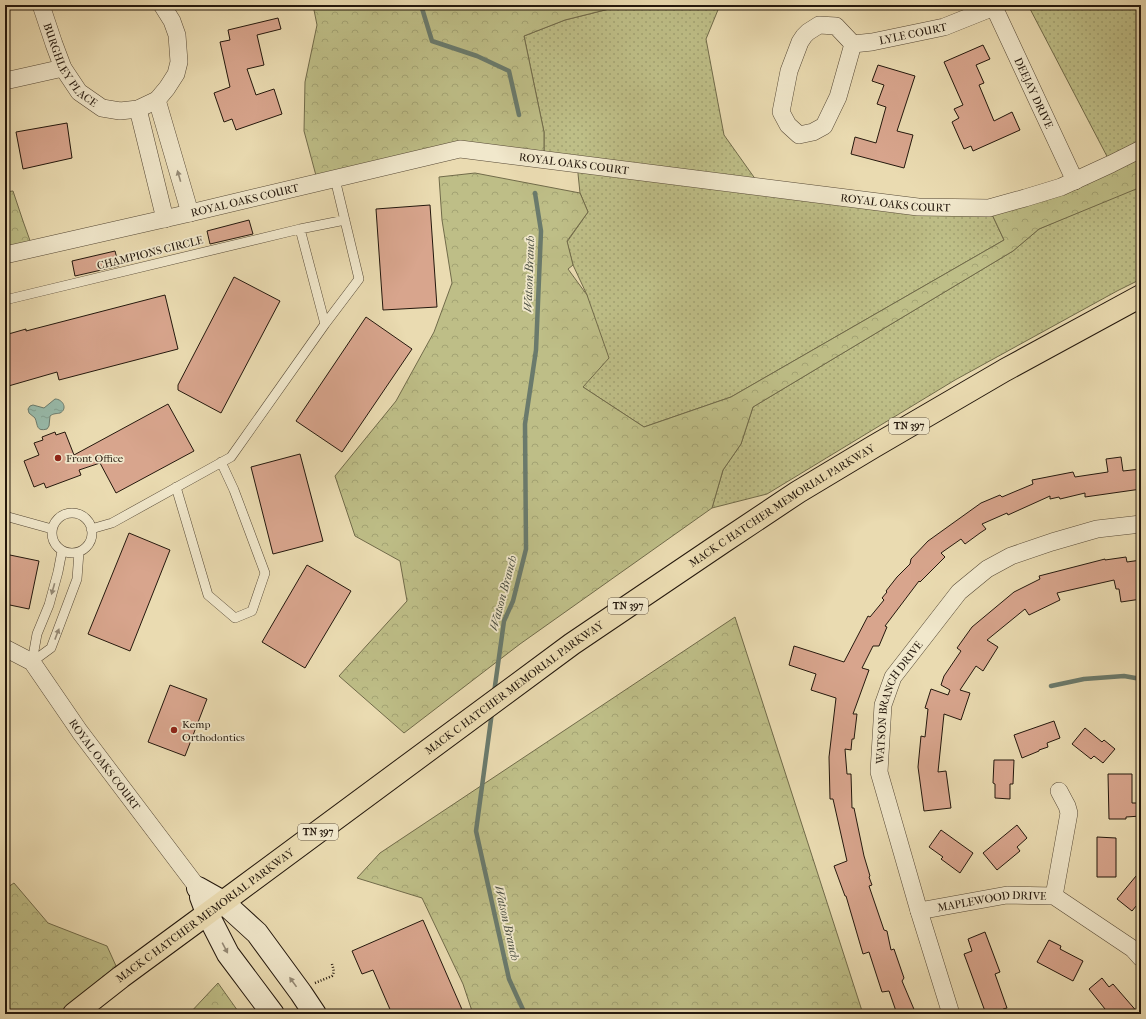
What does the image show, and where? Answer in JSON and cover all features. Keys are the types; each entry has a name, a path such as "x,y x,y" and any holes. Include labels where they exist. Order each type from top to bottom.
{"main road":[{"name":"MACK C HATCHER MEMORIAL PARKWAY","path":"74,1014 214,907 414,762 572,644 723,542 798,492 1005,370 1141,296"},
{"path":"198,888 214,907 257,933 315,1014"},
{"path":"214,907 228,954 273,1014"}],"street":[{"name":"BURGHLEY PLACE","path":"41,5 64,68 79,92 102,108 120,111 138,109 157,100 176,74 179,62 177,35 172,21 162,5"},
{"name":"LYLE COURT","path":"853,44 872,42 944,27 994,6"},
{"name":"DEEJAY DRIVE","path":"994,6 1075,181"},
{"path":"819,25 836,26 853,44 838,97 824,126 813,132 799,135 788,125 781,112 789,72 804,36 819,25"},
{"path":"5,81 64,68"},
{"path":"157,100 190,213"},
{"path":"138,109 165,219"},
{"name":"ROYAL OAKS COURT","path":"5,255 165,219 460,149 918,207 989,208 1061,187 1141,149"},
{"name":"WATSON BRANCH DRIVE","path":"951,1014 918,911 879,772 883,705 893,677 959,592 987,569 1011,556 1052,542 1097,529 1141,524"},
{"name":"ROYAL OAKS COURT","path":"5,648 32,662 80,732 198,888"},
{"path":"1054,896 1069,813 1059,791"},
{"name":"MAPLEWOOD DRIVE","path":"918,911 1007,895 1054,896 1133,949 1141,958"}],"lane":[{"path":"91,529 112,522 231,457 325,324 359,279 335,179"},
{"name":"CHAMPIONS CIRCLE","path":"5,300 300,229 344,220"},
{"path":"300,229 325,324"},
{"path":"176,488 208,595 236,618 252,611 265,573 234,490 221,462"},
{"path":"72,513 82,516 89,524 91,529 91,540 88,545 79,552 74,553 62,551 53,542 52,529 54,524 61,516 72,513"},
{"path":"5,516 52,529"},
{"path":"32,662 37,634 58,572 62,551"},
{"path":"32,662 51,648 77,579 79,552"}],"path":[{"path":"311,984 332,976 334,974 332,964"}],"green space":[{"path":"313,5 625,5 565,20 524,36 544,132 544,160 459,149 318,183 304,131 305,82 317,25"},
{"path":"625,5 720,5 706,39 724,135 761,187 989,208 1004,240 731,397 644,427 583,387 587,295 573,265 567,242 588,212 580,193 577,164 544,160 544,132 524,36 565,20"},
{"path":"1028,5 1141,5 1141,150 1111,164"},
{"path":"1141,150 1141,187 1039,229 1013,251 753,407 741,444 723,470 712,508 520,644 404,733 339,676 407,601 400,561 355,536 335,476 396,401 434,332 452,283 442,220 439,177 475,173 580,193 588,212 567,241 573,265 568,269 587,295 609,358 583,387 644,427 731,397 1004,240 989,208"},
{"path":"1141,185 1141,279 955,380 767,494 712,508 723,470 741,444 753,407 1013,251 1039,229"},
{"path":"13,191 33,249 5,255 5,192"},
{"path":"735,617 863,1014 473,1014 463,984 422,898 357,878 380,853"},
{"path":"14,883 48,923 107,946 121,977 74,1014 5,1014 5,889"},
{"path":"218,983 240,1014 189,1014"}],"water":[{"path":"55,399 58,399 64,404 64,409 60,413 50,416 49,426 47,429 41,430 37,425 35,418 29,413 28,409 33,405 44,408"}],"building":[{"path":"278,18 281,29 257,35 264,65 247,69 256,95 274,89 282,114 236,130 232,119 224,122 214,93 230,87 220,42 230,40 228,30"},
{"path":"983,45 990,59 976,65 984,83 979,85 994,121 1012,112 1020,130 973,151 971,146 964,149 952,122 959,118 954,109 963,105 944,62"},
{"path":"878,65 915,76 897,131 913,135 904,168 851,154 855,137 876,143 886,107 877,104 884,85 872,81"},
{"path":"67,123 72,158 23,169 16,132"},
{"path":"430,205 437,307 383,310 376,209"},
{"path":"249,220 253,234 210,244 207,231"},
{"path":"115,251 119,266 75,276 72,261"},
{"path":"234,277 280,301 221,413 178,390 178,385"},
{"path":"165,295 178,349 59,380 57,372 5,387 5,335 26,329 26,331"},
{"path":"366,317 412,349 342,452 296,421"},
{"path":"168,404 194,451 116,493 100,463 79,470 81,475 46,488 44,483 34,487 24,461 39,455 34,443 43,440 42,437 55,432 56,435 65,432 74,455"},
{"path":"300,454 323,541 273,554 251,467"},
{"path":"1121,457 1123,471 1141,469 1141,489 1085,497 1085,493 1060,499 1059,497 1050,499 1050,496 1008,515 1007,513 982,524 986,529 965,544 961,539 941,553 945,557 920,582 919,581 885,626 887,627 879,646 873,646 862,668 869,670 853,714 857,714 851,750 845,749 847,774 851,774 852,808 854,808 872,885 869,886 884,930 887,931 891,950 894,949 904,978 902,981 916,1014 897,1014 889,991 882,992 869,952 863,954 846,896 834,866 847,861 833,799 830,799 829,757 836,698 811,690 816,674 789,665 794,646 844,662 868,616 870,617 884,600 882,598 887,592 886,591 910,564 911,559 928,541 981,503 1000,495 1002,497 1033,484 1032,480 1073,472 1075,477 1108,472 1106,459"},
{"path":"129,533 170,550 130,651 88,634"},
{"path":"5,554 39,561 29,609 5,604"},
{"path":"1126,557 1127,562 1141,560 1141,599 1121,602 1119,589 1116,589 1114,580 1057,593 1060,600 1029,615 1025,609 987,640 998,647 983,671 976,666 960,690 970,693 961,720 944,714 938,772 946,771 951,808 924,811 918,767 921,736 925,737 928,709 925,708 931,689 948,695 950,690 941,685 944,676 961,651 957,648 972,627 1014,592 1040,579 1039,576 1105,559"},
{"path":"307,565 351,591 305,668 262,642"},
{"name":"Kemp Orthodontics","path":"170,685 207,699 185,756 148,742"},
{"path":"1054,721 1060,738 1047,743 1048,747 1022,758 1014,735"},
{"path":"1085,728 1102,742 1104,740 1115,749 1103,763 1094,756 1091,759 1072,744"},
{"path":"994,760 1014,760 1013,784 1010,784 1010,799 995,798 995,784 993,783"},
{"path":"1108,774 1132,774 1132,803 1141,803 1141,816 1126,817 1126,819 1109,819"},
{"path":"1017,825 1027,838 1017,847 1020,851 997,870 983,853"},
{"path":"941,830 973,853 960,873 941,859 943,857 929,847"},
{"path":"1097,837 1116,838 1116,877 1097,877"},
{"path":"1141,870 1141,900 1132,911 1117,899"},
{"path":"423,920 464,1014 392,1014 373,970 362,974 352,951"},
{"path":"985,932 1000,972 995,974 1007,1008 1003,1009 1004,1014 986,1014 964,954 972,951 968,939"},
{"path":"1049,940 1061,946 1060,949 1083,961 1073,981 1037,962"},
{"path":"1102,978 1109,987 1113,984 1139,1014 1109,1014 1089,989"}],"waterway":[{"name":"Watson Branch","path":"421,5 432,41 477,56 509,71 519,115"},
{"name":"Watson Branch","path":"494,693 504,621 513,601 526,549 525,424 536,350 541,231 535,193"},
{"path":"1051,686 1084,679 1124,676 1141,679"},
{"name":"Watson Branch","path":"492,712 476,831 509,979 525,1014"}],"place":[{"name":"Front Office","path":"58,458"},
{"name":"Kemp Orthodontics","path":"174,730"}]}
